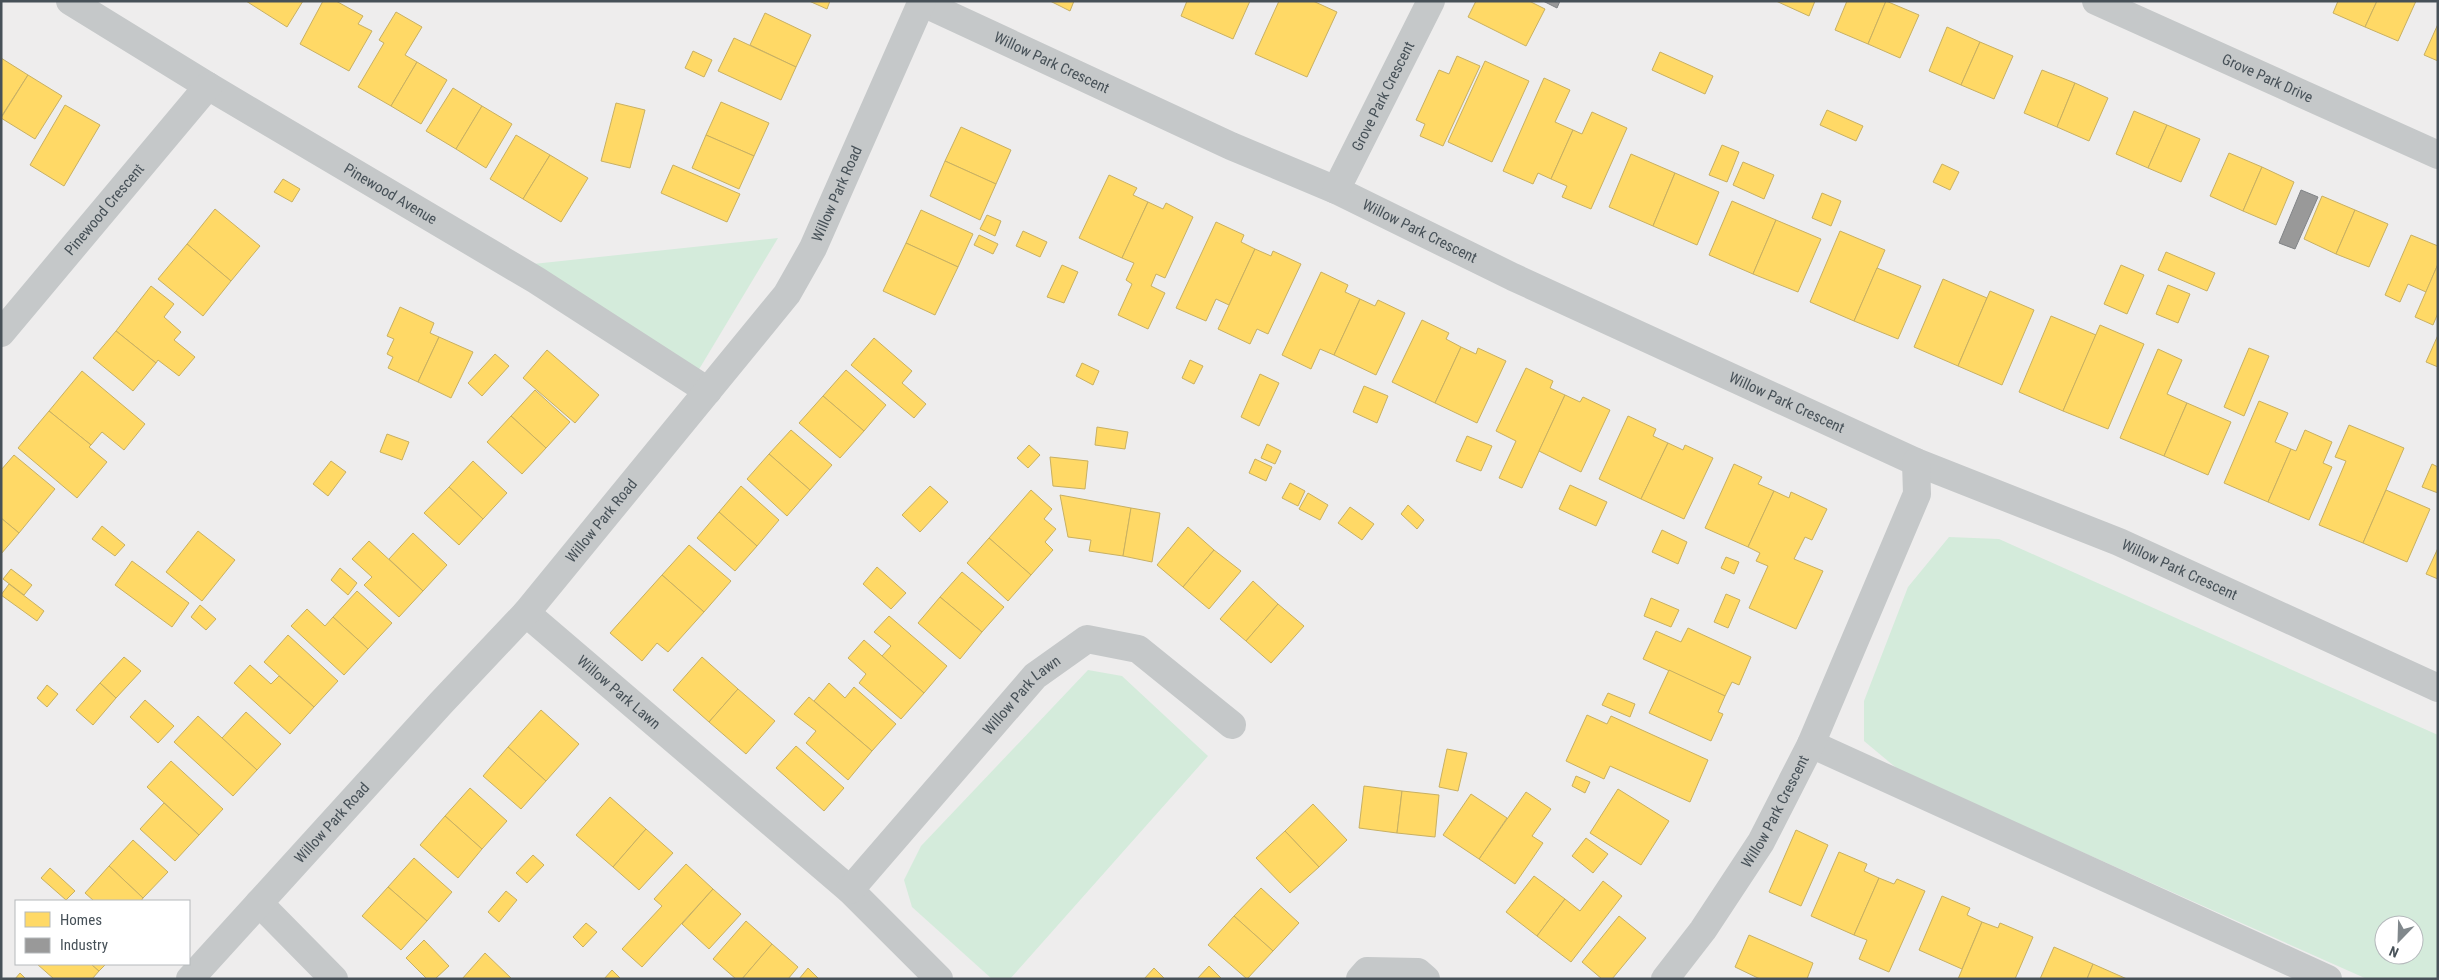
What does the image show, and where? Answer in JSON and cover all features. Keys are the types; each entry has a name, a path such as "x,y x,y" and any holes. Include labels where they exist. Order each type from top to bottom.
{"street":[{"name":"Pinewood Avenue","path":"70,1 208,86 536,280 708,391"},
{"name":"Grove Park Crescent","path":"1336,190 1431,1"},
{"name":"Grove Park Drive","path":"2096,1 2438,155"},
{"name":"Willow Park Crescent","path":"922,2 1231,146 1336,190 1513,277 1916,462 2119,542 2438,688"},
{"name":"Willow Park Road","path":"190,979 526,613 787,294 808,256 922,2"},
{"name":"Pinewood Crescent","path":"1,333 208,86"},
{"name":"Willow Park Crescent","path":"1666,979 1703,930 1761,842 1811,744 1917,494 1916,462"},
{"name":"Willow Park Lawn","path":"526,613 850,890 939,979"},
{"name":"Willow Park Lawn","path":"850,890 1035,676 1087,640 1138,649 1232,725"},
{"path":"1811,744 2328,979"},
{"path":"259,903 334,979"},
{"path":"1360,979 1367,971 1418,972 1426,979"}],"green space":[{"path":"778,238 698,371 533,264"},
{"path":"1949,537 1999,539 2438,735 2438,979 2367,979 1900,771 1864,741 1864,701 1908,587"},
{"path":"1088,670 1122,676 1208,756 1010,979 992,979 912,907 904,880 921,846"}],"building: Homes":[{"path":"246,1 303,1 287,27"},
{"path":"323,1 336,1 363,16 358,24 372,31 349,71 300,44"},
{"path":"809,1 830,1 827,9"},
{"path":"1050,1 1074,1 1070,11"},
{"path":"1187,1 1250,1 1233,39 1181,16"},
{"path":"1279,1 1313,1 1337,12 1307,77 1255,54"},
{"path":"1476,1 1529,1 1545,9 1526,46 1468,17"},
{"path":"1776,1 1815,1 1809,16"},
{"path":"1847,1 1886,1 1868,44 1835,30"},
{"path":"1886,1 1919,15 1900,58 1868,44"},
{"path":"2338,1 2377,1 2365,27 2333,13"},
{"path":"2377,1 2416,1 2398,41 2365,27"},
{"path":"396,12 422,27 405,55 417,62 391,106 358,87 384,43 379,40"},
{"path":"765,13 811,35 796,67 750,45"},
{"path":"2438,24 2438,61 2424,55"},
{"path":"1947,27 1980,42 1961,85 1929,71"},
{"path":"734,38 796,67 781,100 718,71"},
{"path":"1980,42 2013,56 1994,99 1961,85"},
{"path":"693,51 712,60 704,77 685,68"},
{"path":"1660,52 1713,76 1705,94 1652,70"},
{"path":"1457,56 1480,66 1443,146 1420,136 1425,124 1416,120 1439,70 1449,74"},
{"path":"1,58 28,75 1,117"},
{"path":"1485,61 1529,81 1492,162 1448,142"},
{"path":"417,62 447,80 421,124 391,106"},
{"path":"2042,70 2075,83 2057,127 2024,113"},
{"path":"28,75 62,96 35,139 1,118"},
{"path":"1544,78 1570,90 1555,122 1573,130 1551,179 1538,173 1533,184 1503,171"},
{"path":"2075,83 2108,98 2089,141 2057,127"},
{"path":"453,88 482,106 456,149 426,131"},
{"path":"721,102 769,123 754,156 706,135"},
{"path":"616,103 645,110 630,168 601,161"},
{"path":"65,105 100,125 64,186 30,165"},
{"path":"482,106 512,124 486,168 456,149"},
{"path":"1827,110 1863,126 1856,141 1820,125"},
{"path":"2134,111 2167,125 2148,168 2116,154"},
{"path":"1592,112 1627,128 1591,209 1562,197 1567,186 1551,179 1573,130 1582,134"},
{"path":"2167,125 2200,139 2181,182 2148,168"},
{"path":"961,127 1011,150 996,184 945,161"},
{"path":"516,135 550,155 523,199 490,179"},
{"path":"706,135 754,156 739,189 692,168"},
{"path":"1722,145 1739,152 1727,182 1709,175"},
{"path":"2229,153 2262,167 2243,211 2210,196"},
{"path":"1631,154 1675,173 1653,226 1609,207"},
{"path":"550,155 588,178 561,222 523,199"},
{"path":"945,161 996,184 980,220 930,196"},
{"path":"1743,162 1774,175 1764,199 1733,185"},
{"path":"1942,164 1959,172 1950,190 1933,182"},
{"path":"673,165 740,194 727,222 661,193"},
{"path":"2262,167 2294,182 2276,225 2243,211"},
{"path":"1675,173 1719,192 1697,245 1653,226"},
{"path":"1109,175 1137,188 1133,195 1148,202 1122,258 1079,238"},
{"path":"283,179 300,189 292,202 274,192"},
{"path":"1822,193 1841,201 1831,226 1812,218"},
{"path":"2322,196 2355,210 2336,254 2304,239"},
{"path":"1732,201 1776,220 1753,274 1709,255"},
{"path":"1148,202 1163,209 1166,203 1193,217 1165,278 1156,274 1151,286 1165,293 1148,329 1118,315 1132,284 1126,280 1134,263 1122,258"},
{"path":"215,209 260,246 231,281 187,244"},
{"path":"921,210 973,234 958,267 906,243"},
{"path":"2355,210 2388,224 2369,267 2336,254"},
{"path":"987,215 1001,221 995,236 980,229"},
{"path":"1776,220 1821,239 1798,292 1753,274"},
{"path":"1216,222 1244,235 1241,242 1255,249 1229,305 1216,299 1206,321 1176,308"},
{"path":"1023,231 1047,242 1040,257 1016,246"},
{"path":"1840,231 1885,250 1854,321 1810,302"},
{"path":"979,235 998,244 993,254 974,245"},
{"path":"2411,235 2438,246 2438,264 2426,292 2408,284 2400,302 2385,295"},
{"path":"906,243 958,267 935,315 883,291"},
{"path":"187,244 231,281 203,316 158,279"},
{"path":"1255,249 1271,256 1273,251 1301,264 1268,334 1257,329 1250,344 1218,329"},
{"path":"2166,252 2215,273 2207,291 2158,270"},
{"path":"2438,264 2438,313 2433,325 2415,317"},
{"path":"1062,265 1078,272 1064,303 1047,297"},
{"path":"2121,265 2144,275 2127,314 2104,304"},
{"path":"1877,268 1921,286 1898,339 1854,321"},
{"path":"1321,272 1348,285 1345,292 1360,299 1334,355 1320,349 1311,369 1282,355"},
{"path":"1943,279 1987,298 1958,366 1914,347"},
{"path":"2168,285 2190,294 2178,323 2156,314"},
{"path":"151,286 174,304 164,317 181,332 174,340 195,357 179,376 158,360 156,363 116,331"},
{"path":"1990,291 2034,310 2002,385 1958,366"},
{"path":"1360,299 1375,306 1378,300 1405,313 1376,375 1334,355"},
{"path":"400,307 434,323 430,333 439,337 418,382 388,368 393,357 387,354 394,339 387,336"},
{"path":"2051,316 2096,335 2063,411 2019,392"},
{"path":"1422,320 1449,333 1446,339 1461,347 1435,403 1392,382"},
{"path":"2100,325 2144,344 2108,429 2063,411"},
{"path":"116,331 156,363 133,391 93,358"},
{"path":"2438,335 2438,367 2426,362"},
{"path":"439,337 473,352 451,398 418,382"},
{"path":"874,338 912,371 902,383 926,404 914,418 851,365"},
{"path":"1461,347 1476,354 1478,348 1506,361 1477,423 1435,403"},
{"path":"2249,348 2269,356 2244,416 2224,407"},
{"path":"2158,349 2182,360 2167,394 2187,403 2164,456 2120,438"},
{"path":"547,350 599,395 575,423 523,378"},
{"path":"495,354 509,366 482,396 468,383"},
{"path":"1190,360 1203,366 1194,384 1182,378"},
{"path":"1082,363 1099,371 1093,385 1076,376"},
{"path":"1526,368 1553,381 1550,388 1565,395 1522,488 1499,478 1516,441 1496,431"},
{"path":"846,370 886,405 864,431 823,396"},
{"path":"82,371 145,424 124,450 102,432 91,445 49,411"},
{"path":"1260,374 1279,383 1259,426 1241,417"},
{"path":"1364,386 1388,396 1377,423 1353,412"},
{"path":"535,390 570,422 546,448 511,416"},
{"path":"1565,395 1580,402 1583,397 1610,410 1581,472 1539,451"},
{"path":"823,396 864,431 840,458 799,423"},
{"path":"2259,401 2288,413 2275,442 2291,449 2268,502 2224,483"},
{"path":"2187,403 2231,422 2208,475 2164,456"},
{"path":"49,411 91,445 89,447 107,462 77,498 18,448"},
{"path":"511,416 546,448 522,474 487,442"},
{"path":"1628,416 1656,429 1653,436 1668,443 1641,499 1599,479"},
{"path":"2349,425 2404,448 2363,543 2319,525 2346,461 2335,457"},
{"path":"1097,427 1128,432 1125,449 1095,445"},
{"path":"791,430 832,465 810,490 769,454"},
{"path":"2305,430 2332,442 2323,463 2332,467 2309,520 2268,502 2291,449 2296,451"},
{"path":"387,434 409,442 402,460 380,452"},
{"path":"1467,436 1492,446 1481,471 1456,461"},
{"path":"1668,443 1683,450 1685,445 1713,458 1684,519 1641,499"},
{"path":"1267,444 1281,451 1275,464 1261,458"},
{"path":"1029,445 1040,455 1028,468 1017,458"},
{"path":"769,454 810,490 787,516 747,479"},
{"path":"14,455 55,489 19,533 1,518 1,470"},
{"path":"1050,457 1088,461 1085,489 1053,486"},
{"path":"1255,459 1272,467 1266,481 1249,473"},
{"path":"331,461 346,472 328,496 313,484"},
{"path":"473,461 507,493 483,519 449,487"},
{"path":"1734,464 1762,477 1758,484 1774,491 1748,547 1705,528"},
{"path":"2432,464 2438,467 2438,493 2422,487"},
{"path":"1290,483 1305,491 1298,506 1282,498"},
{"path":"1570,485 1607,502 1596,526 1559,509"},
{"path":"741,486 779,520 757,546 719,512"},
{"path":"930,486 948,502 920,532 902,515"},
{"path":"449,487 483,519 459,545 424,513"},
{"path":"1031,490 1052,509 1044,519 1056,529 1045,542 1053,550 1031,575 989,538"},
{"path":"2386,490 2430,509 2407,562 2363,543"},
{"path":"1774,491 1789,498 1791,492 1827,509 1812,540 1805,537 1794,559 1823,571 1796,629 1749,608 1768,566 1756,561 1760,553 1748,547"},
{"path":"1308,493 1328,505 1320,520 1299,509"},
{"path":"1060,495 1131,508 1123,556 1089,551 1091,540 1068,537"},
{"path":"1408,505 1424,520 1417,529 1401,514"},
{"path":"1350,507 1374,524 1362,540 1338,523"},
{"path":"1131,508 1160,513 1152,562 1123,556"},
{"path":"719,512 757,546 735,571 697,538"},
{"path":"1,518 19,533 1,554"},
{"path":"102,526 125,545 115,556 92,539"},
{"path":"1188,527 1214,550 1183,587 1157,565"},
{"path":"1662,530 1687,542 1678,564 1652,552"},
{"path":"198,531 235,560 202,601 166,572"},
{"path":"413,533 447,565 423,591 389,559"},
{"path":"989,538 1031,575 1008,601 967,563"},
{"path":"369,541 423,591 399,617 364,585 372,577 352,559"},
{"path":"689,545 731,581 704,612 662,575"},
{"path":"2438,548 2438,579 2426,574"},
{"path":"1214,550 1241,571 1209,609 1183,587"},
{"path":"1726,557 1739,562 1734,574 1721,568"},
{"path":"132,561 189,603 172,627 115,585"},
{"path":"877,567 906,593 891,609 863,584"},
{"path":"340,568 357,583 348,595 331,580"},
{"path":"11,569 32,585 24,595 3,579"},
{"path":"962,572 1004,607 982,632 940,597"},
{"path":"662,575 704,612 668,652 657,643 642,661 610,633"},
{"path":"1253,581 1278,604 1246,641 1220,619"},
{"path":"9,584 44,611 37,621 1,595"},
{"path":"357,591 392,623 368,649 333,617"},
{"path":"1726,594 1740,600 1728,628 1714,622"},
{"path":"940,597 982,632 960,659 918,623"},
{"path":"1651,598 1679,610 1671,627 1644,616"},
{"path":"1278,604 1304,626 1271,663 1246,641"},
{"path":"200,605 216,619 206,630 191,617"},
{"path":"307,609 325,626 333,617 368,649 344,675 291,626"},
{"path":"889,616 947,666 924,693 882,656 891,646 874,632"},
{"path":"1688,628 1751,657 1739,685 1732,682 1725,696 1643,659 1656,631 1681,642"},
{"path":"288,635 338,681 314,707 264,662"},
{"path":"864,640 924,693 901,719 859,683 866,674 848,658"},
{"path":"124,657 141,671 116,698 100,683"},
{"path":"702,657 738,689 709,722 673,690"},
{"path":"250,665 271,684 279,676 314,707 290,734 234,683"},
{"path":"1669,670 1725,696 1718,712 1723,714 1711,741 1649,713"},
{"path":"100,683 116,698 93,725 76,710"},
{"path":"829,683 845,698 854,687 896,724 872,751 814,701"},
{"path":"47,685 58,694 47,707 37,698"},
{"path":"738,689 775,721 746,754 709,722"},
{"path":"1608,693 1635,704 1630,717 1602,705"},
{"path":"809,697 872,751 848,780 806,743 816,731 794,714"},
{"path":"145,700 174,726 158,743 130,717"},
{"path":"541,710 579,744 546,781 508,747"},
{"path":"246,712 281,744 257,770 222,738"},
{"path":"1587,715 1607,724 1611,716 1708,760 1690,802 1610,766 1604,779 1566,761"},
{"path":"198,716 257,770 233,796 174,742"},
{"path":"796,746 844,788 824,811 776,768"},
{"path":"508,747 546,781 521,809 483,776"},
{"path":"1447,749 1467,753 1458,791 1439,787"},
{"path":"171,761 223,809 199,835 147,787"},
{"path":"1576,776 1590,782 1585,793 1572,786"},
{"path":"1364,786 1402,791 1397,833 1359,828"},
{"path":"470,788 507,821 482,849 445,816"},
{"path":"1618,789 1669,821 1641,865 1590,833"},
{"path":"1402,791 1439,795 1435,837 1397,833"},
{"path":"1526,792 1551,809 1532,836 1543,843 1515,884 1479,859"},
{"path":"1471,794 1507,818 1479,859 1443,835"},
{"path":"610,797 646,829 613,867 576,835"},
{"path":"164,803 199,835 175,861 140,829"},
{"path":"1313,804 1347,840 1319,867 1285,831"},
{"path":"445,816 482,849 458,878 420,845"},
{"path":"646,829 673,853 639,890 613,867"},
{"path":"1796,830 1828,845 1801,906 1769,892"},
{"path":"1285,831 1319,867 1290,893 1256,858"},
{"path":"1586,838 1608,854 1593,873 1572,856"},
{"path":"133,840 168,872 143,898 109,866"},
{"path":"1839,852 1867,864 1864,871 1879,878 1854,935 1811,916"},
{"path":"533,855 544,865 527,883 516,873"},
{"path":"414,858 452,892 427,921 388,887"},
{"path":"686,864 713,889 642,967 622,949 662,906 654,899"},
{"path":"109,866 143,898 142,900 93,900 85,893"},
{"path":"50,868 75,891 66,900 41,878"},
{"path":"1534,876 1565,899 1537,936 1506,912"},
{"path":"1879,878 1894,884 1897,879 1925,891 1889,972 1859,959 1867,940 1854,935"},
{"path":"1603,881 1622,896 1571,962 1537,936 1565,899 1580,911"},
{"path":"388,887 427,921 401,950 362,916"},
{"path":"1261,888 1299,923 1273,951 1234,916"},
{"path":"713,889 741,914 709,949 682,924"},
{"path":"506,891 517,900 499,922 488,912"},
{"path":"1942,896 1970,908 1967,915 1982,922 1962,969 1919,950"},
{"path":"1234,916 1273,951 1247,979 1208,945"},
{"path":"1619,916 1646,938 1612,979 1602,979 1582,962"},
{"path":"746,921 772,944 742,979 736,979 713,959"},
{"path":"1982,922 1998,928 2000,923 2033,937 2015,979 1958,979"},
{"path":"586,923 597,932 583,947 573,937"},
{"path":"1749,935 1813,963 1807,979 1760,979 1735,967"},
{"path":"424,940 449,966 435,979 427,979 406,958"},
{"path":"772,944 798,967 788,979 742,979"},
{"path":"2054,947 2093,964 2087,979 2040,979"},
{"path":"485,953 512,979 462,979"},
{"path":"2093,964 2127,979 2087,979"},
{"path":"38,965 92,965 99,971 92,979 54,979"},
{"path":"92,965 105,965 99,971"},
{"path":"1209,966 1222,979 1197,979"},
{"path":"808,968 819,979 799,979"},
{"path":"1154,968 1165,979 1144,979"},
{"path":"612,970 621,979 604,979"},
{"path":"20,973 26,979 15,979"}],"building: Industry":[{"path":"1543,1 1560,1 1557,8"},
{"path":"2301,190 2318,197 2295,249 2279,243"}]}
